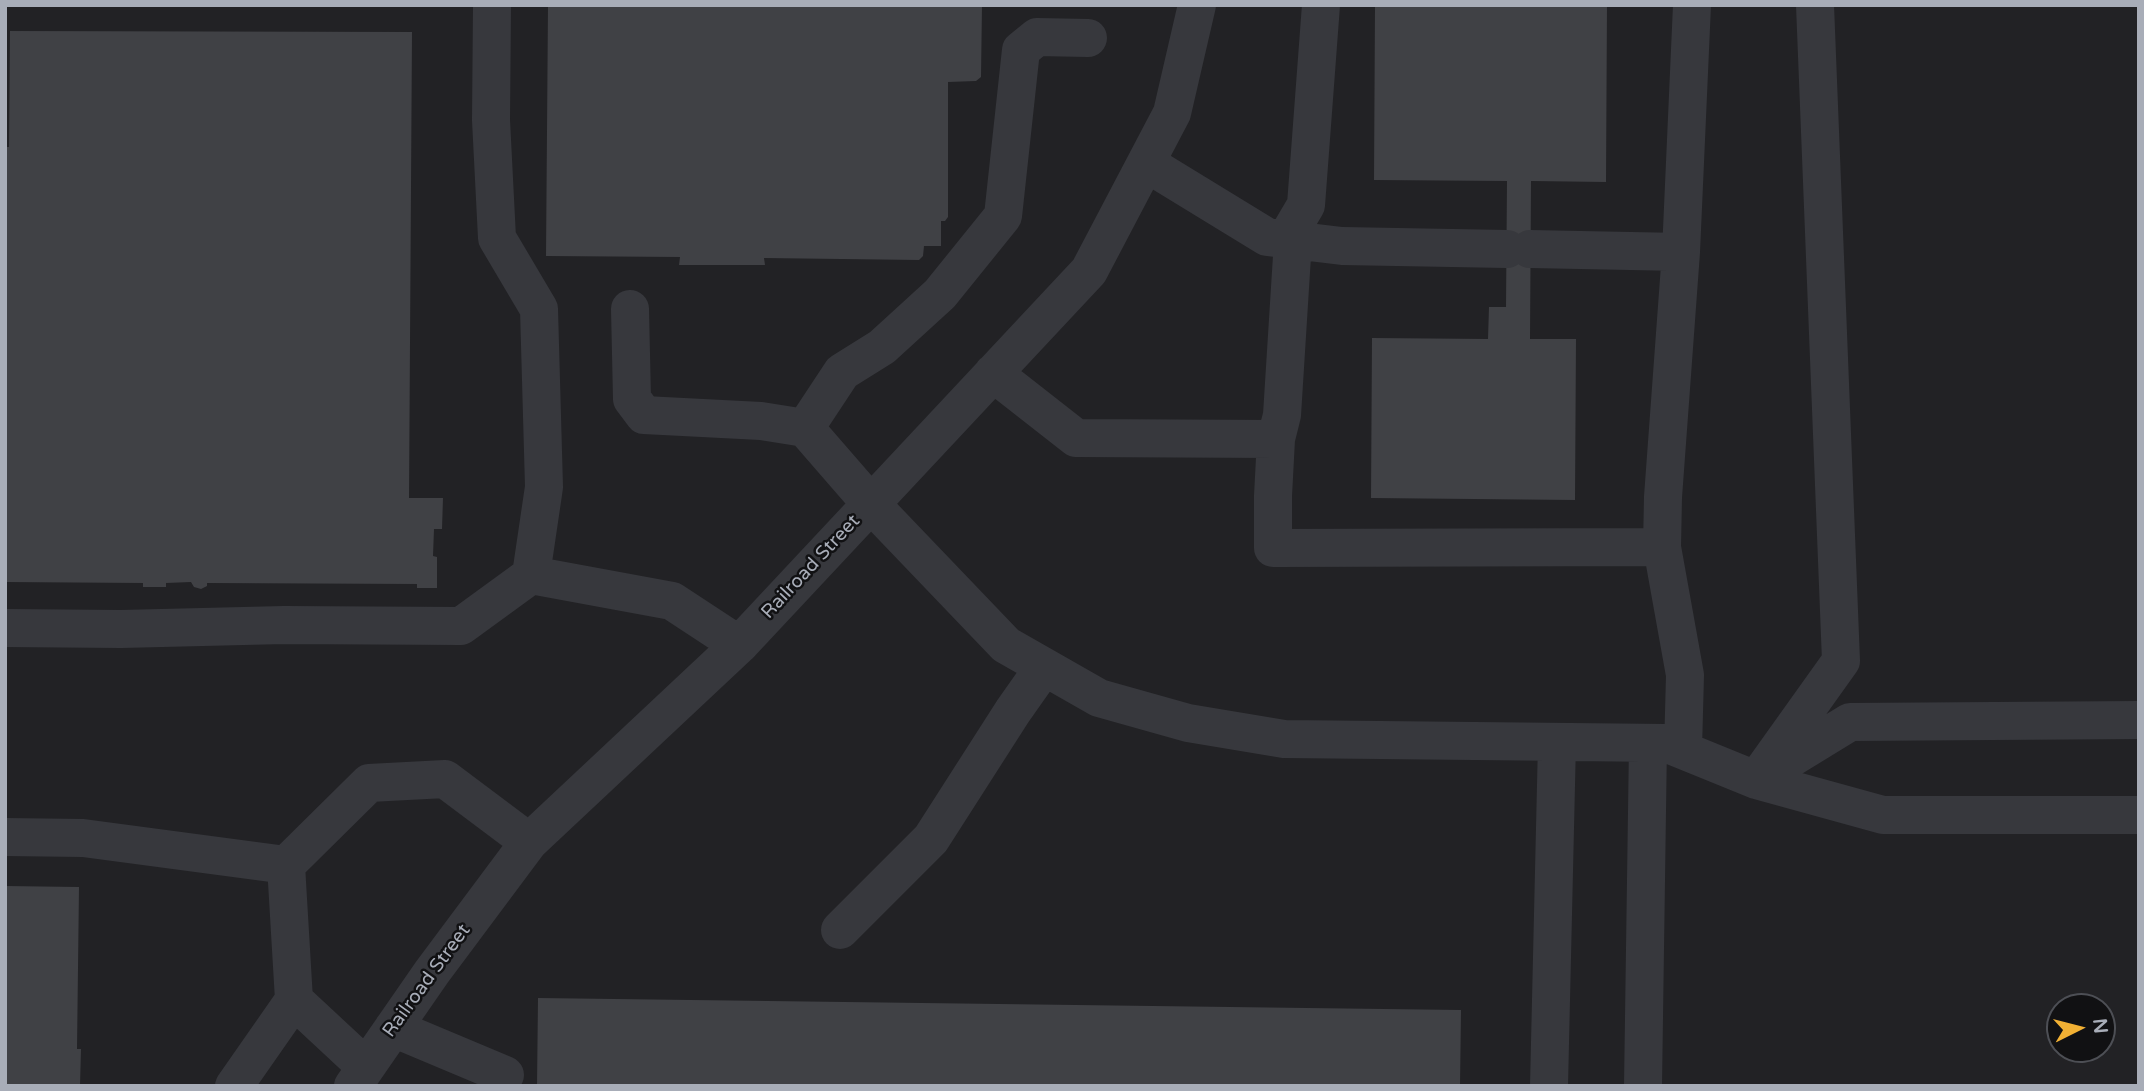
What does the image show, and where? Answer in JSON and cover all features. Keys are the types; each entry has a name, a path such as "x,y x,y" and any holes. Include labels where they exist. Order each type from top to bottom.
{"street":[{"path":"5,628 461,626 531,575 544,487 539,309 497,238 491,120 492,5"},
{"name":"Railroad Street","path":"360,1076 529,842 739,645 1089,271 1172,113 1197,5"},
{"path":"1321,5 1306,205 1290,240 1282,415 1276,439 1273,548 1662,547"},
{"path":"1643,1086 1666,746 1685,676 1662,547 1663,497 1681,252 1692,5"},
{"path":"1756,780 1841,660 1815,5"},
{"path":"805,428 842,372 882,347 940,294 1003,216 1021,50 1037,37 1088,38"},
{"path":"1146,163 1266,237 1342,246 1681,252"},
{"path":"630,309 632,398 644,415 761,421 805,428 871,504 1006,645 1099,698 1188,723 1284,739 1666,746 1756,780 1883,815 2139,815"},
{"path":"993,373 1076,438 1276,439"},
{"path":"531,575 672,601 739,645"},
{"path":"840,930 931,839 1044,667"},
{"path":"1756,780 1850,722 2139,720"},
{"path":"1549,1086 1557,742"},
{"path":"234,1086 293,1000 286,865 369,783 445,779 529,842"},
{"path":"5,837 83,838 286,865"},
{"path":"293,1000 360,1076"},
{"path":"393,1028 505,1075"}],"shaded area":[{"path":"5,5 2139,5 2139,1086 5,1086"}],"building":[{"path":"548,5 982,5 981,77 976,81 948,82 948,217 941,221 941,246 924,246 923,256 919,260 764,258 765,265 679,265 680,257 546,256"},
{"path":"1375,5 1607,5 1606,182 1531,181 1530,339 1576,339 1575,500 1371,498 1372,338 1488,339 1489,307 1506,307 1507,181 1374,180"},
{"path":"10,31 412,32 409,498 443,498 442,529 434,529 433,556 437,557 437,588 417,588 417,584 207,583 207,586 201,589 194,587 191,582 166,583 166,587 143,587 143,583 5,582 5,147 9,147"},
{"path":"5,886 79,887 77,1049 81,1049 80,1086 5,1086"},
{"path":"538,998 1461,1010 1460,1086 537,1086"}]}
